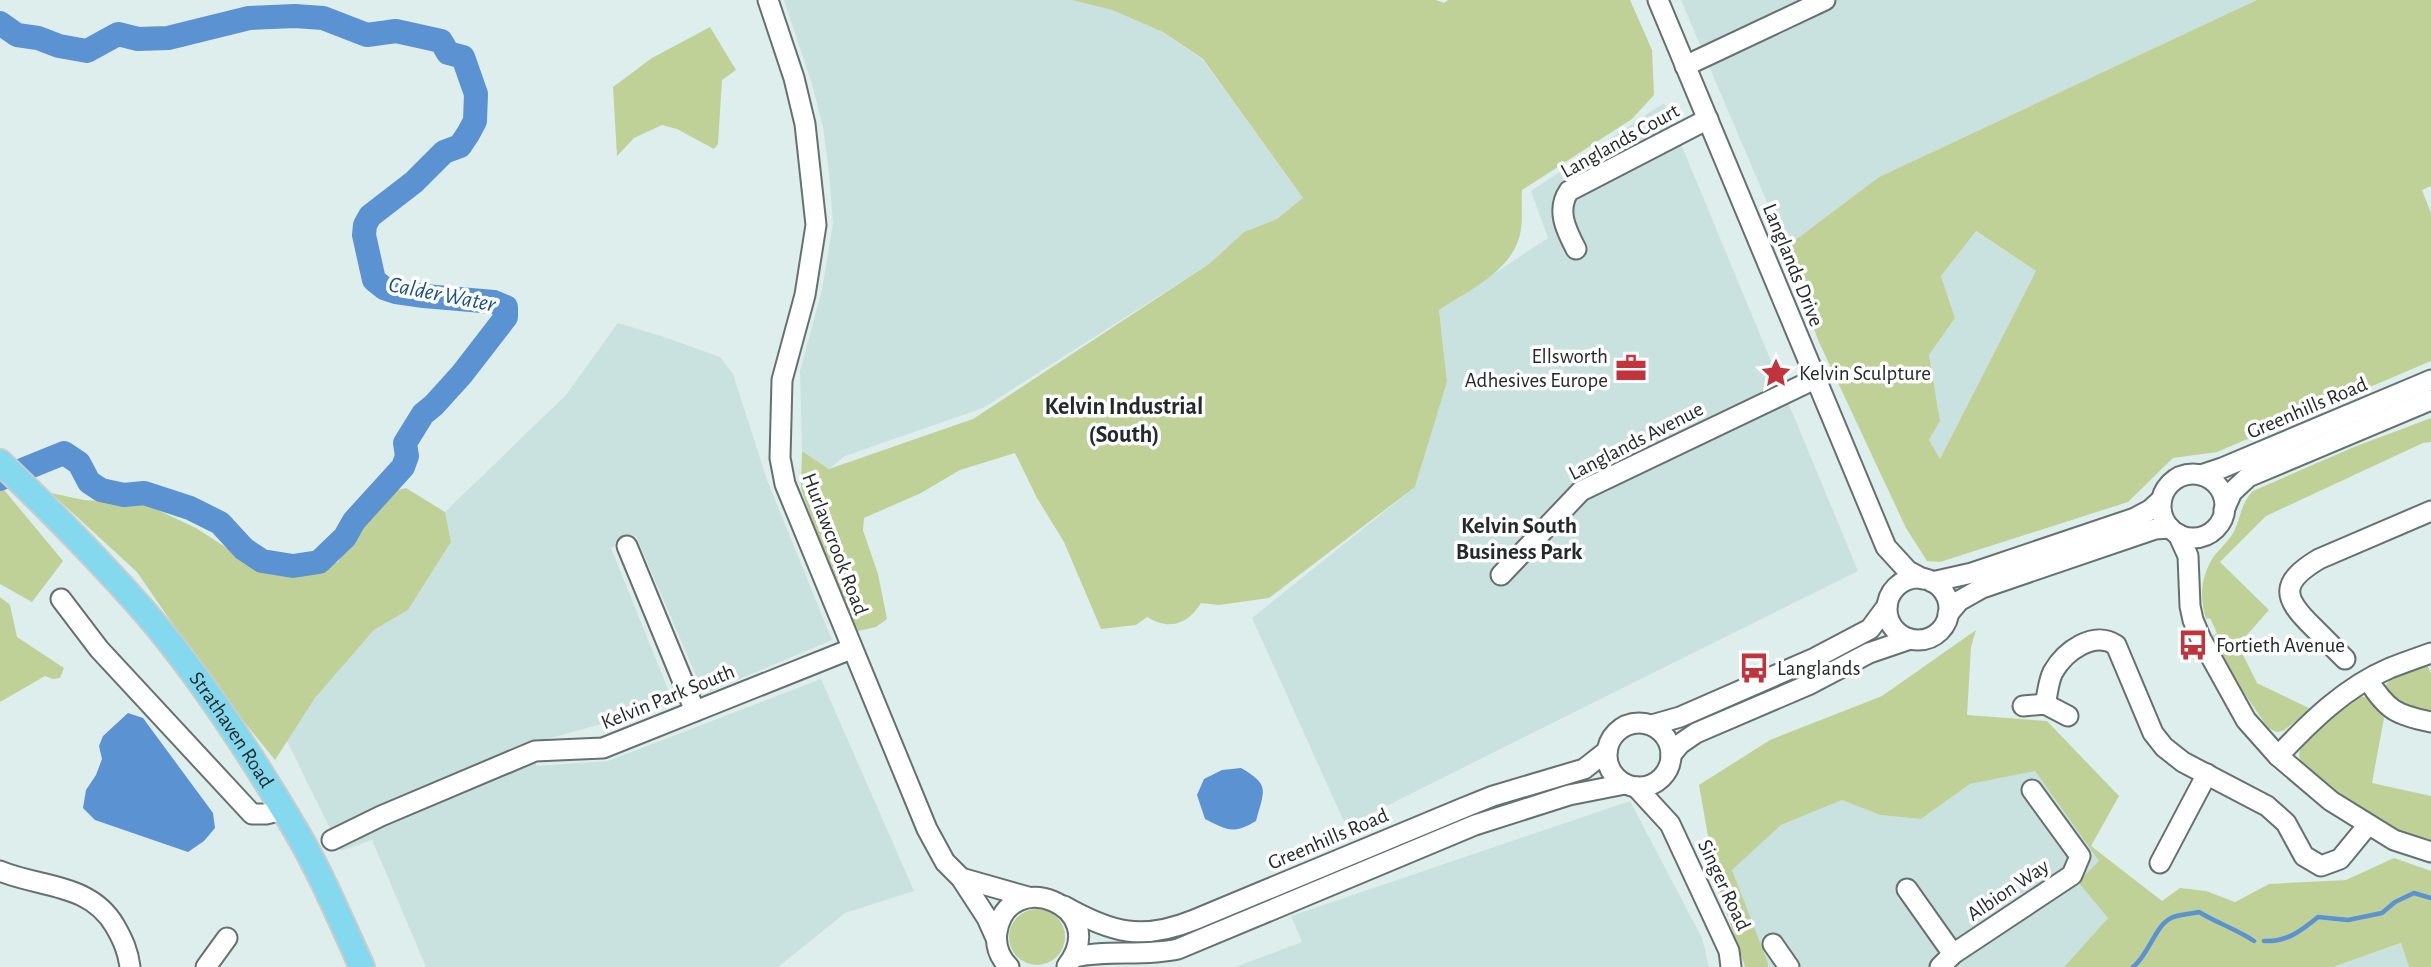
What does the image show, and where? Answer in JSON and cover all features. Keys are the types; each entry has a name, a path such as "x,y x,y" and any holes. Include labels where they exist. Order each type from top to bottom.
{"main road":[{"name":"Strathaven Road","path":"0,462 61,520 145,612 221,713 283,810 334,904 362,967"}],"street":[{"name":"Hurlawcrook Road","path":"768,0 794,78 805,124 816,225 805,295 782,380 780,457 785,484 927,829 945,862 961,878 987,918 1000,957"},
{"name":"Langlands Drive","path":"1658,0 1886,547 1908,571 1927,580"},
{"path":"1685,66 1825,0"},
{"name":"Langlands Court","path":"1576,249 1562,213 1562,205 1569,191 1708,119"},
{"name":"Langlands Avenue","path":"1501,575 1581,491 1815,379"},
{"name":"Greenhills Road","path":"2200,475 2431,380"},
{"name":"Greenhills Road","path":"2224,510 2232,492 2248,477 2431,400"},
{"path":"1630,785 1611,771 1607,751 1613,735 1619,729 1635,722 1652,725 1680,717 1815,658 1870,629 1893,592 1905,581 1972,573 2135,518 2161,500 2171,482 2190,474 2209,478 2221,492 2224,510 2190,578"},
{"path":"2161,500 2161,510 2188,556 2190,606 2201,639 2246,720 2277,756 2330,801 2394,840 2431,852"},
{"path":"2345,659 2295,610 2289,594 2291,586 2308,565 2319,559 2431,511"},
{"path":"1888,603 1888,619 1893,628 1910,639 1920,640 1939,632 1948,614 1959,601 1982,588 2155,529 2196,537 2212,531"},
{"path":"627,546 695,711"},
{"name":"Langlands Drive","path":"1886,547 1888,603"},
{"path":"1927,580 1945,595 1948,614"},
{"path":"61,599 99,649 252,814 283,810"},
{"path":"1070,962 1100,952 1149,954 1178,949 1475,825 1569,795 1652,784 1680,744 1696,733 1808,685 1869,653 1910,639"},
{"path":"2045,704 2049,680 2054,669 2070,653 2090,640 2110,641 2116,645 2153,733 2164,747 2183,762 2267,806 2286,823 2304,856 2321,866 2340,859 2368,825"},
{"name":"Kelvin Park South","path":"332,840 381,816 534,751 603,748 851,649"},
{"path":"2277,756 2316,717 2368,680 2388,669 2431,653"},
{"path":"2368,680 2388,708 2398,714 2431,722"},
{"path":"2023,706 2045,704 2068,716"},
{"path":"1652,725 1666,737 1668,764"},
{"name":"Greenhills Road","path":"1028,897 1051,899 1093,922 1112,929 1134,933 1163,931 1483,800 1584,769 1607,751"},
{"name":"Singer Road","path":"1668,764 1666,798 1670,824 1729,951 1731,967"},
{"path":"2160,863 2207,775"},
{"name":"Singer Road","path":"1630,785 1670,824"},
{"name":"Albion Way","path":"1907,889 1946,960 2072,875 2080,856 2032,790"},
{"path":"2,878 64,888 98,904 111,918 123,940 130,967"},
{"path":"961,878 1028,897"},
{"path":"1000,957 998,925 1005,912 1028,897"},
{"path":"1064,906 1076,924 1077,947 1070,962"},
{"path":"209,966 227,939"},
{"path":"1773,944 1789,967"}],"shaded area":[{"path":"784,0 1072,0 1112,10 1163,32 1203,60 1303,198 1278,219 1244,232 1209,264 983,408 845,456 829,469 802,451 800,371 822,290 833,223 829,173 823,127 812,84"},
{"path":"1681,0 2257,0 1879,177 1786,247"},
{"name":"Kelvin South Business Park","path":"1664,103 1858,571 1346,826 1252,618 1415,487 1447,382 1439,310 1548,238 1531,191"},
{"path":"1975,231 2036,271 1940,460 1929,440 1940,421 1929,355 1955,318 1941,276"},
{"path":"618,323 720,357 733,374 767,480 832,640 704,694 636,536 611,548 674,704 536,742 536,766 608,761 821,679 914,891 845,913 778,967 426,967 372,840 341,851 287,741 315,698 374,630 408,610 451,542 445,512 565,396"},
{"path":"2035,771 2100,861 2108,918 2064,967 1768,967 1732,870 1781,825 1842,800 1880,815 1921,819 1970,784"},
{"path":"1630,801 1702,938 1709,967 1235,967 1302,942 1291,916"},
{"path":"2402,943 2409,967 2333,967"}],"green space":[{"path":"1072,0 1436,0 1444,3 1448,0 1630,0 1652,50 1654,95 1632,119 1522,190 1521,228 1511,255 1490,277 1439,310 1447,382 1415,487 1269,598 1219,605 1201,603 1190,616 1178,623 1163,624 1147,617 1136,625 1101,629 1064,542 1037,498 1015,453 960,470 921,493 864,518 863,530 878,574 887,619 876,627 858,631 824,556 801,489 802,451 829,469 973,419 1209,264 1244,232 1277,219 1303,198 1203,59 1163,32 1112,10"},
{"path":"2257,0 2431,0 2431,186 2422,190 2431,213 2431,361 2217,452 2173,458 2128,502 1940,562 1927,561 1906,528 1818,340 1786,247 1879,177","holes":["1976,231 2036,271 1940,459 1929,440 1940,421 1929,355 1955,318 1941,276"]},
{"path":"710,27 736,70 722,80 718,144 714,149 677,129 662,125 634,138 617,156 613,87 652,58"},
{"path":"2431,418 2431,442 2423,443 2266,516 2220,562 2269,610 2238,645 2257,683 2311,709 2283,731 2277,732 2268,728 2240,687 2213,636 2217,633 2210,618 2206,619 2202,586 2206,571 2214,556 2232,535 2253,491 2354,447"},
{"path":"0,485 63,561 32,602 0,584"},
{"path":"406,488 445,512 451,542 408,610 374,630 315,698 275,760 216,687 137,572 51,493 84,500 143,503 196,528 233,552 298,574 338,562 377,495"},
{"path":"0,597 10,605 17,637 64,668 60,678 45,676 0,702"},
{"path":"1976,630 1971,647 1967,715 2047,721 2119,796 2091,846 2162,901 2180,888 2206,891 2235,902 2269,884 2346,880 2394,858 2431,871 2431,967 2409,967 2401,943 2333,967 2064,967 2108,918 2078,882 2099,861 2035,771 1970,784 1921,819 1880,815 1842,800 1781,825 1732,870 1768,963 1768,967 1745,967 1716,882 1699,785 1770,740 1882,696"},
{"path":"2427,665 2431,673 2431,715 2394,699 2385,686 2392,678"},
{"path":"2361,696 2368,698 2384,718 2372,783 2431,796 2431,844 2366,811 2306,770 2302,763 2299,753 2304,743 2350,702"},
{"path":"1031,909 1043,909 1053,913 1061,921 1065,937 1061,953 1053,961 1043,965 1031,965 1021,961 1013,953 1009,943 1009,931 1013,921 1021,913"}],"water":[{"path":"128,713 143,718 213,813 215,828 204,841 188,852 95,820 83,808 86,790 102,759 99,746 103,736"},
{"path":"1241,768 1257,779 1263,790 1256,821 1241,828 1230,829 1205,819 1197,795 1204,779 1222,770"}],"waterway":[{"name":"Calder Water","path":"0,23 17,35 87,51 118,34 138,39 168,38 249,18 295,16 323,18 367,35 396,31 441,41 448,53 463,57 476,94 475,121 460,146 444,152 414,182 370,216 364,235 374,280 384,288 396,292 494,302 506,307 506,317 462,374 423,414 405,443 407,456 403,467 354,521 345,537 319,562 293,566 262,561 244,549 220,523 190,508 144,493 124,495 101,490 89,482 79,463 64,453 0,479"},
{"path":"2264,941 2287,938 2318,917 2348,920 2382,913 2395,902 2414,893 2431,898"},
{"path":"2133,967 2165,922 2181,915 2199,912 2254,941"}],"place":[{"name":"Ellsworth Adhesives Europe","path":"1631,368"},
{"name":"Kelvin Sculpture","path":"1776,373"},
{"name":"Fortieth Avenue","path":"2193,645"},
{"name":"Langlands","path":"1754,668"}],"district":[{"name":"Kelvin Industrial (South)","path":"1124,421"},
{"name":"Kelvin South Business Park","path":"1519,539"}]}
